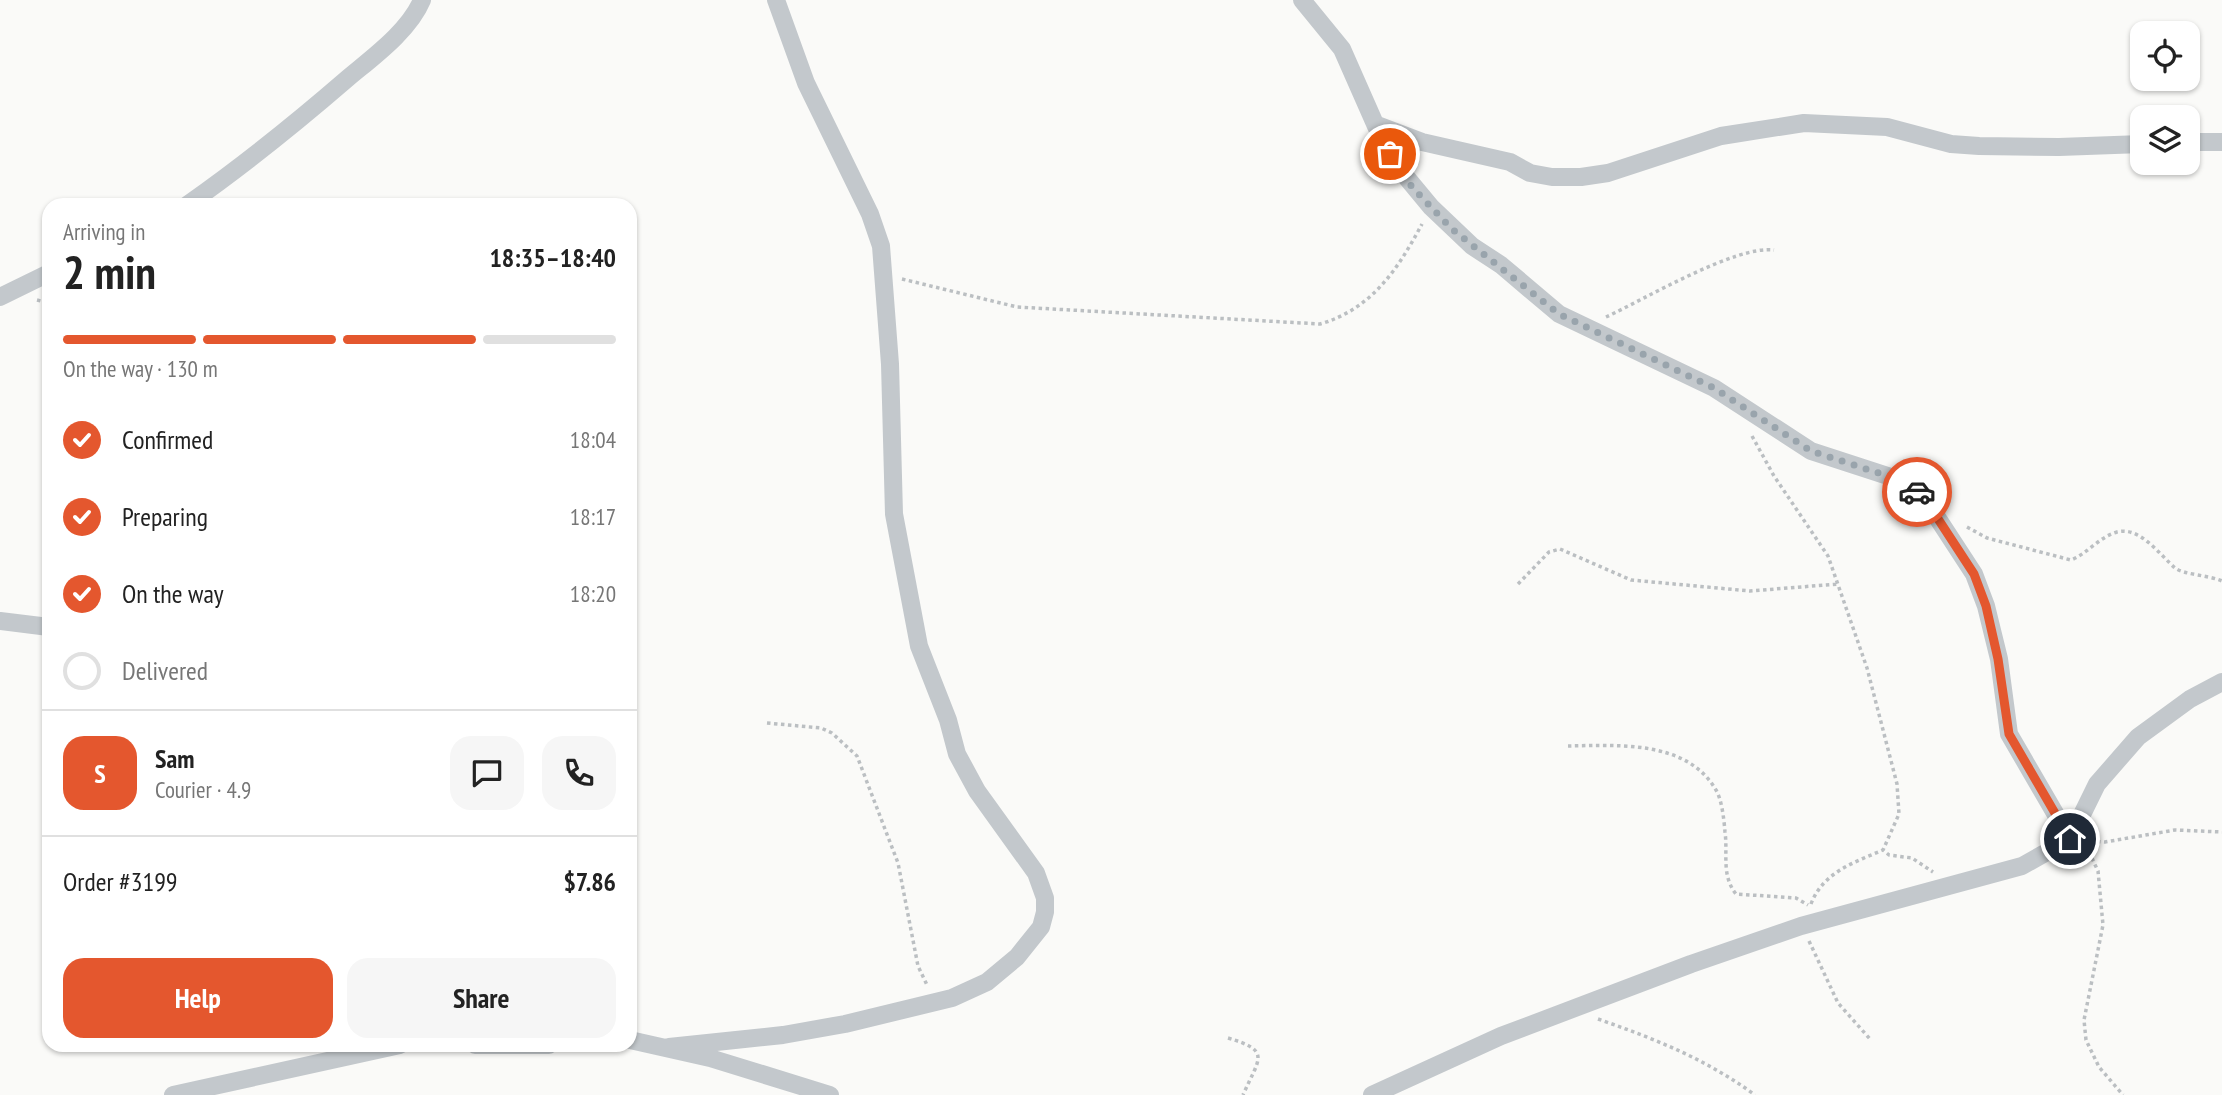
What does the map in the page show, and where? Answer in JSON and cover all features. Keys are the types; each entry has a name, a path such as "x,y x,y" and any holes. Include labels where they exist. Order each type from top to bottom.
{"street":[{"path":"197,198 242,166 366,62 406,24 422,0"},
{"path":"669,1047 783,1035 929,1005 987,982 1017,957 1041,926 1045,898 1036,873 977,791 957,754 948,720 919,646 894,514 881,246 870,214 806,83 776,0"},
{"path":"1303,0 1342,49 1397,166 1431,208 1472,246 1501,265 1539,300 1585,327 1714,388 1811,451 1897,479 1927,502 1974,574 1986,606 1998,659 2009,734 2070,839"},
{"path":"1377,125 1422,142 1510,162 1530,173 1552,177 1608,173 1721,136 1804,123 1886,127 1951,144 1979,146 2130,144"},
{"path":"2200,142 2222,142"},
{"path":"0,297 42,276"},
{"path":"0,621 42,626"},
{"path":"1372,1095 1502,1036 1575,1007 1801,926 1995,876 2022,866 2070,839 2098,784 2138,737 2190,699 2222,682"},
{"path":"637,1041 669,1047 830,1095"},
{"path":"173,1095 368,1052"}],"path":[{"path":"884,271 913,284 1017,307 1320,324 1340,318 1388,281 1431,208"},
{"path":"1585,327 1738,253 1762,248 1774,250"},
{"path":"1568,746 1654,748 1692,765 1706,776 1718,793 1726,834 1728,884 1736,894 1796,898 1810,906 1825,882 1837,872 1883,850 1899,814 1898,784 1867,668 1828,556 1746,429"},
{"path":"1963,524 1987,538 2071,560 2111,534 2129,532 2143,538 2177,569 2205,574 2222,581"},
{"path":"1518,584 1549,552 1560,550 1630,580 1750,591 1838,584"},
{"path":"767,723 821,728 832,733 857,756 898,863 918,966 927,984 929,1005"},
{"path":"2070,839 2105,842 2175,830 2222,832"},
{"path":"2070,839 2081,851 2090,854 2094,861 2102,907 2101,945 2084,1020 2086,1040 2099,1067 2123,1095"},
{"path":"1883,850 1889,855 1912,858 1940,878"},
{"path":"1801,926 1817,953 1824,978 1838,1003 1870,1039"},
{"path":"1575,1007 1600,1020 1668,1043 1718,1068 1755,1095"},
{"path":"1228,1038 1252,1044 1257,1051 1258,1059 1243,1095"}],"way so far":[{"path":"1390,154 1412,187 1452,229 1501,265 1520,284 1559,314 1714,388 1811,451 1897,479 1917,492"}],"route":[{"path":"1917,492 1952,537 1974,574 1986,606 1998,659 2009,734 2018,754 2035,776 2070,839"}]}
